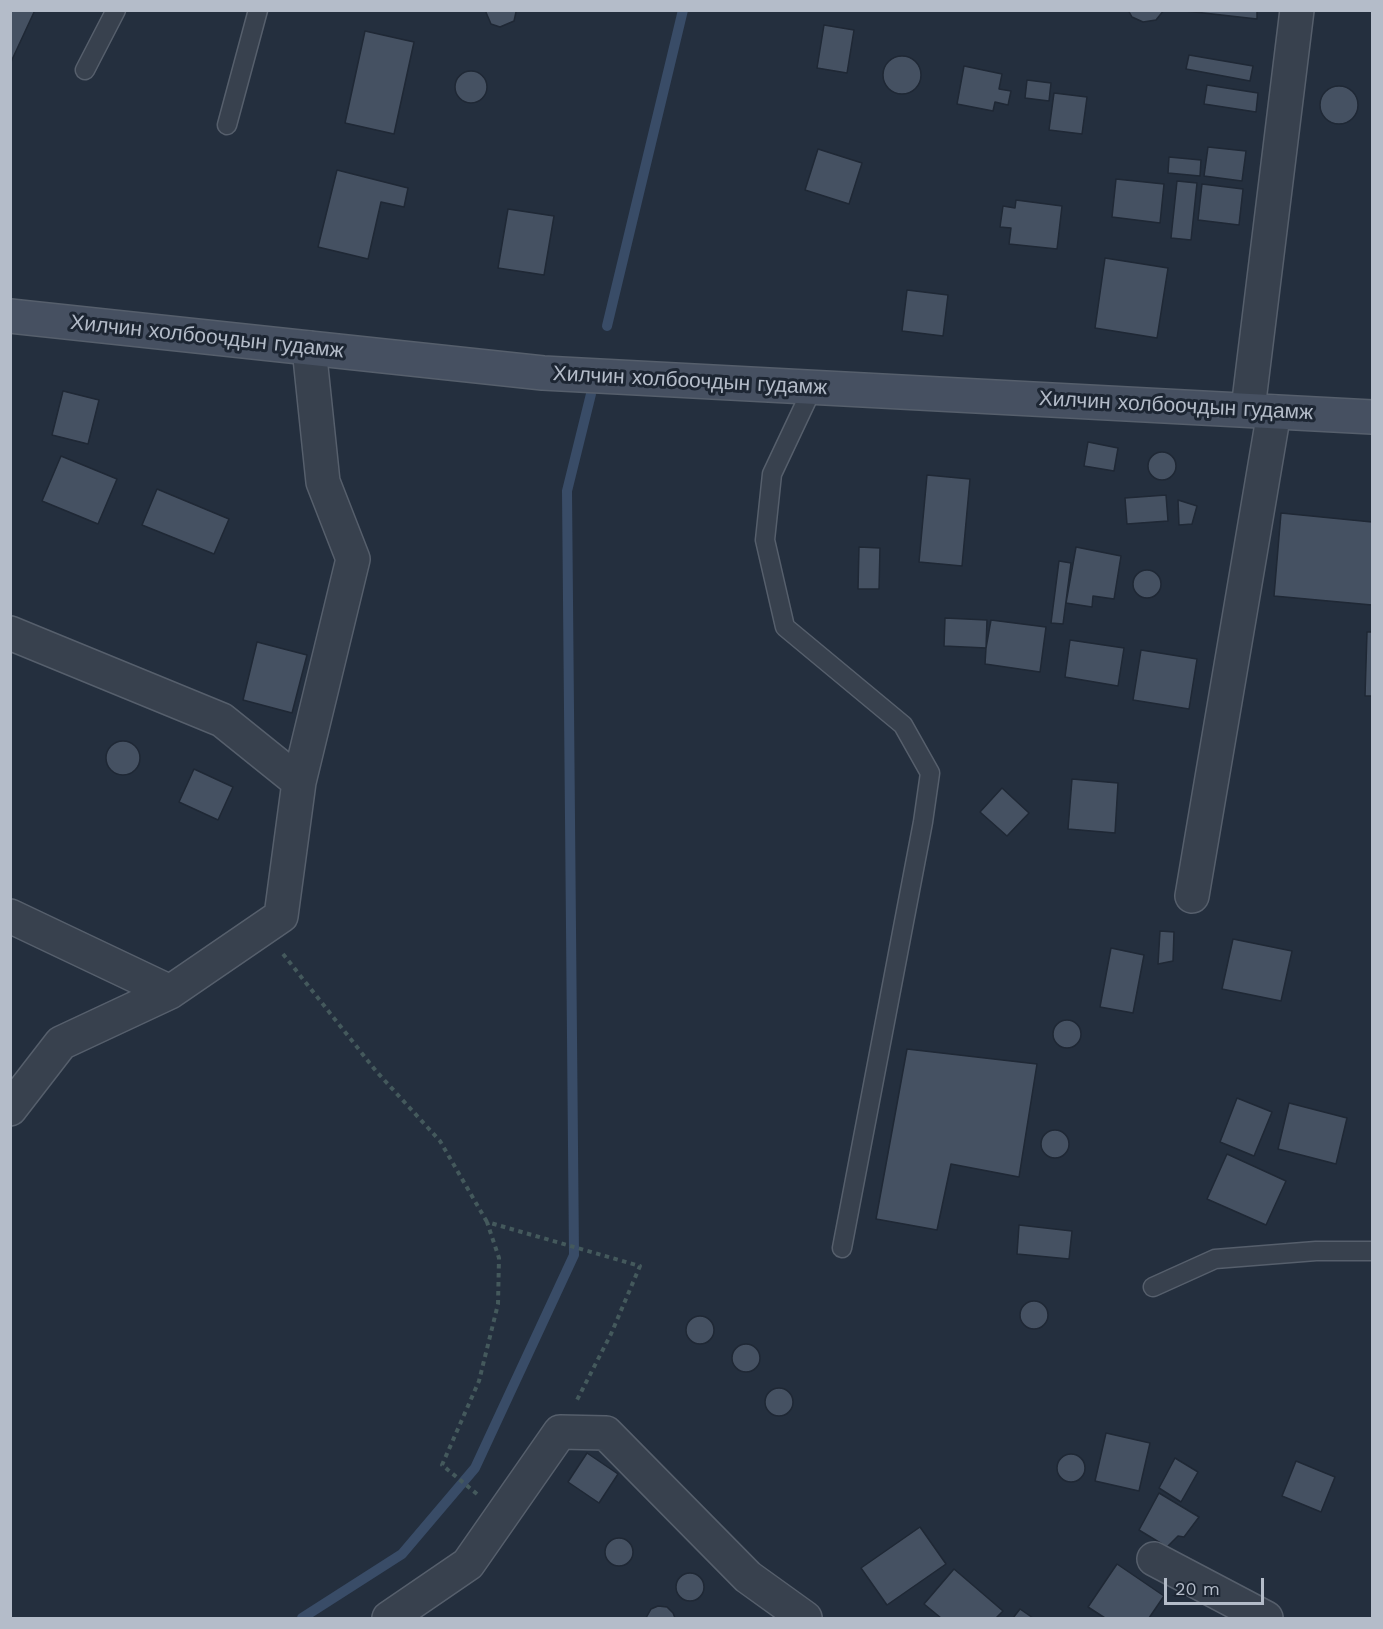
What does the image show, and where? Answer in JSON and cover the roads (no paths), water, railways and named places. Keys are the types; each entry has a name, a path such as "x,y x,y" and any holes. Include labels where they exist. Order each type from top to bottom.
{"main road":[{"name":"Хилчин холбоочдын гудамж","path":"10,316 543,373 1372,417"}],"street":[{"path":"1192,896 1261,411 1297,10"},
{"path":"10,1109 61,1043 170,992 281,916 299,782 353,559 323,482 309,348"},
{"path":"10,633 222,720 299,782"},
{"path":"10,916 170,992"},
{"path":"389,1618 468,1564 560,1432 606,1434 748,1577 805,1618"},
{"path":"1154,1559 1266,1618"}],"lane":[{"path":"86,70 116,10"},
{"path":"227,125 258,10"},
{"path":"813,387 772,474 765,540 785,627 903,725 930,773 842,1248"},
{"path":"1153,1287 1215,1259 1316,1251 1372,1251"}],"waterway":[{"path":"607,326 683,10"},
{"path":"302,1618 402,1554 475,1468 574,1255 567,491 591,394"}]}
